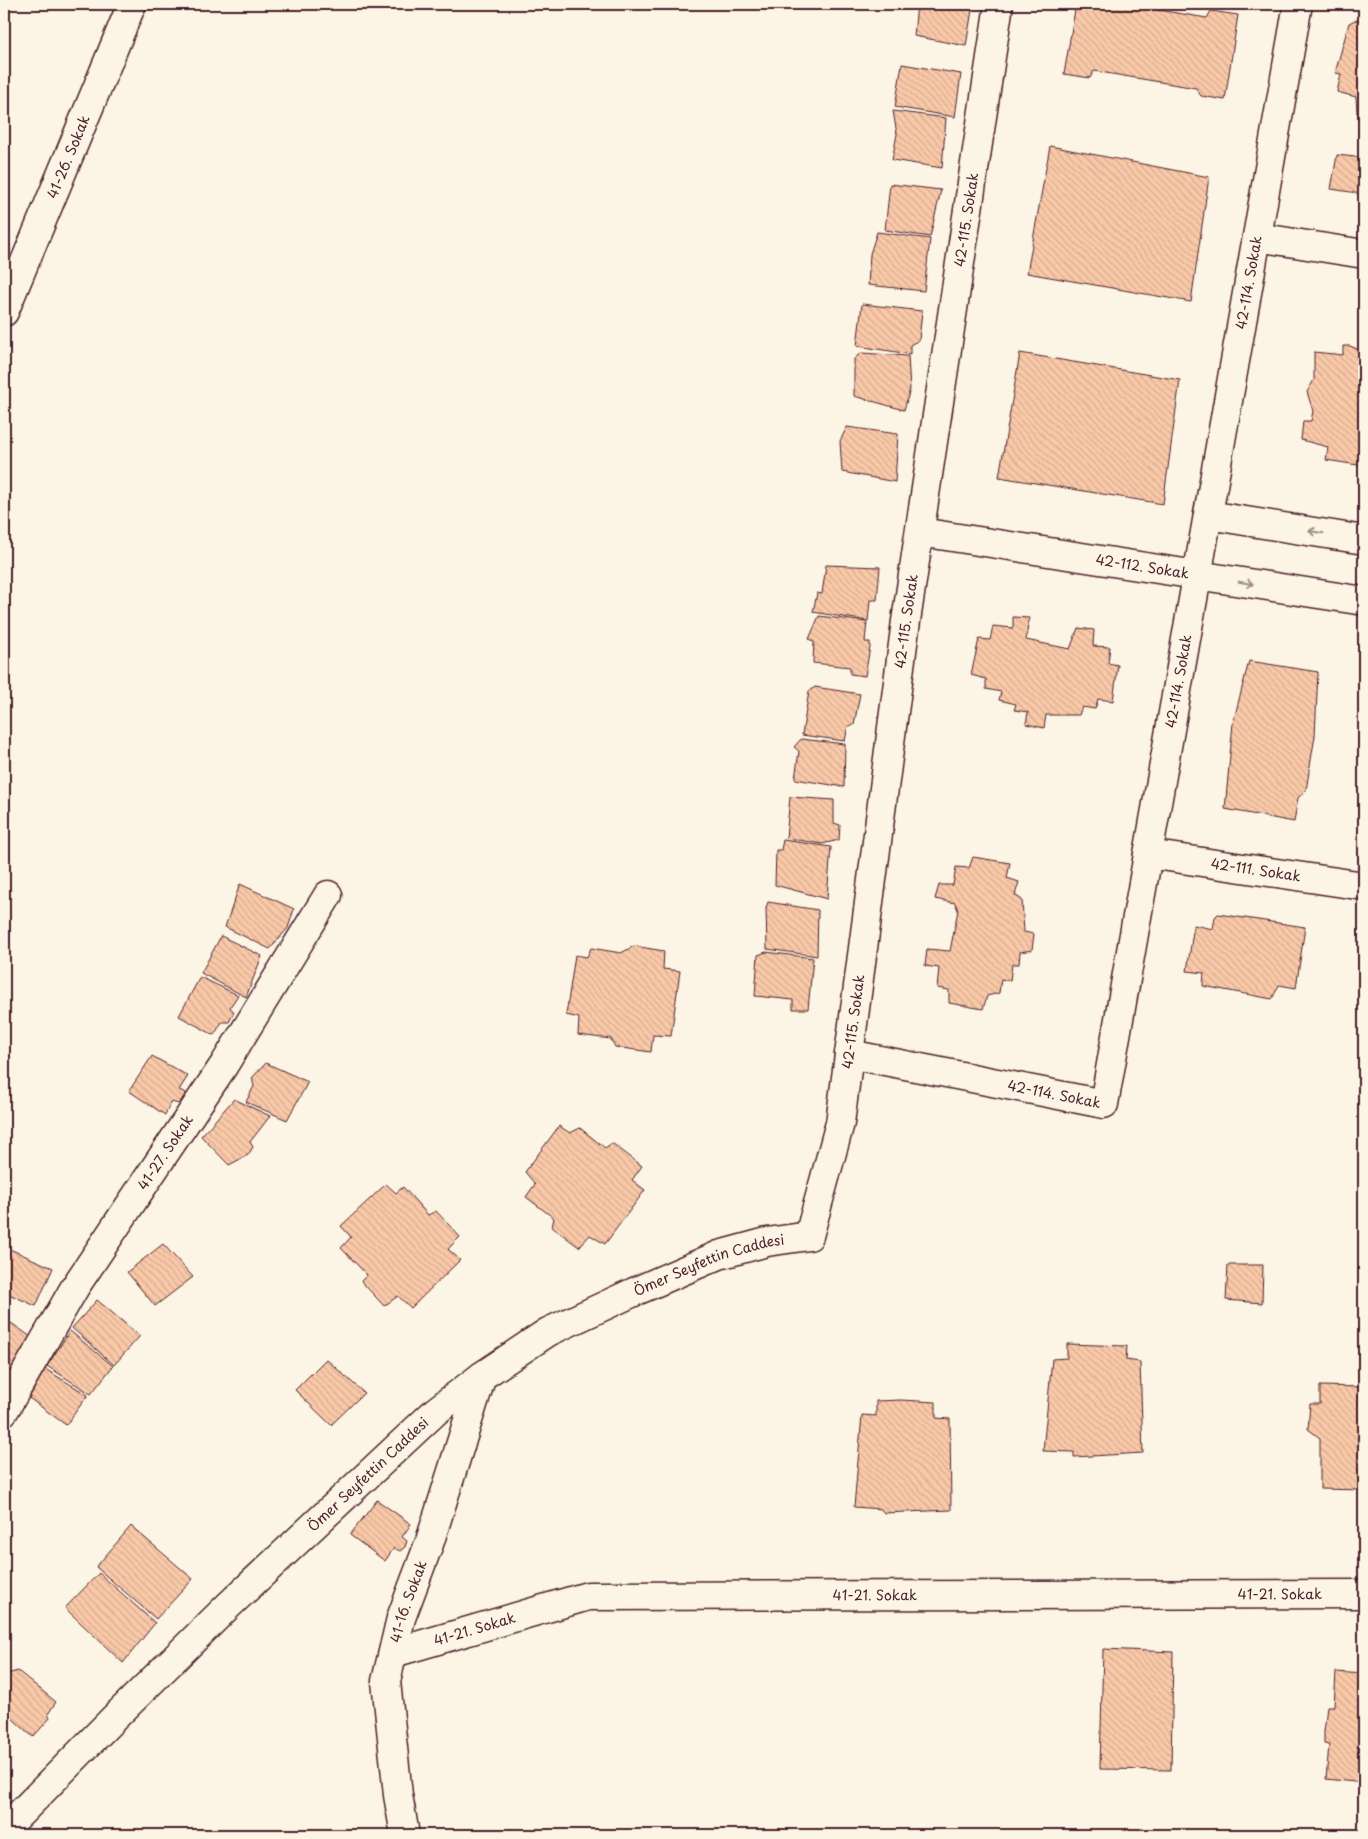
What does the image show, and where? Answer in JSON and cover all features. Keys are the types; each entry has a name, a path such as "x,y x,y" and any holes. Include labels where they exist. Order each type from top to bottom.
{"street":[{"name":"41-26. Sokak","path":"4,312 132,4"},
{"name":"42-115. Sokak","path":"809,1236 840,1123 920,532 999,4"},
{"name":"42-114. Sokak","path":"849,1054 1104,1104 1298,4"},
{"path":"1257,237 1364,254"},
{"path":"1208,515 1364,540"},
{"name":"42-112. Sokak","path":"920,532 1364,601"},
{"name":"42-111. Sokak","path":"1148,854 1364,886"},
{"name":"41-27. Sokak","path":"4,1411 75,1288 224,1065 328,895"},
{"name":"Ömer Seyfettin Caddesi","path":"4,1830 112,1719 229,1605 436,1410 482,1376 548,1332 710,1258 767,1242 809,1236"},
{"name":"41-16. Sokak","path":"405,1835 398,1795 386,1681 401,1618 430,1541 482,1376"},
{"name":"41-21. Sokak","path":"393,1653 588,1596 1364,1594"}],"building":[{"path":"917,4 973,4 966,46 914,36"},
{"path":"1076,4 1122,4 1207,18 1211,11 1238,15 1225,100 1201,96 1196,88 1094,71 1090,78 1064,74"},
{"path":"1355,20 1364,22 1364,114 1357,113 1356,97 1337,92 1341,74 1335,73 1349,23"},
{"path":"902,64 961,74 955,117 895,107"},
{"path":"893,111 946,118 942,168 892,160 897,134"},
{"path":"1050,146 1209,177 1191,302 1027,273"},
{"path":"1337,155 1364,158 1364,194 1331,189"},
{"path":"890,184 941,190 930,237 885,230"},
{"path":"877,232 930,239 924,291 868,285 870,254"},
{"path":"862,304 922,311 919,340 910,345 910,354 857,346"},
{"path":"1343,346 1350,346 1364,352 1364,466 1326,460 1328,447 1301,440 1303,421 1311,421 1313,411 1307,392 1314,380 1314,352 1343,355"},
{"path":"861,353 908,356 910,389 904,410 854,396 854,359"},
{"path":"1020,353 1180,380 1163,504 999,477"},
{"path":"847,427 898,434 895,482 842,472 840,441"},
{"path":"826,565 880,567 877,600 870,600 868,621 813,612 817,593 822,594"},
{"path":"819,616 867,622 865,642 870,642 870,647 865,676 850,674 850,667 813,663 814,642 809,639"},
{"path":"1013,617 1029,618 1026,640 1070,649 1078,628 1094,630 1093,646 1110,647 1108,663 1118,665 1113,701 1098,699 1095,709 1082,707 1079,715 1046,715 1044,728 1026,724 1028,712 1014,710 1016,704 999,700 1001,692 986,689 986,679 971,675 979,639 990,640 993,626 1013,628"},
{"path":"1249,661 1318,672 1315,736 1306,790 1298,798 1294,822 1225,809 1233,723"},
{"path":"815,687 860,694 854,725 848,726 845,741 802,735 809,691"},
{"path":"801,739 845,744 844,787 795,779 799,751 794,747"},
{"path":"790,797 834,800 834,823 840,825 839,840 822,844 786,838"},
{"path":"783,840 831,847 827,899 775,885 776,850 781,850"},
{"path":"973,857 1010,863 1007,878 1019,882 1015,895 1022,900 1024,932 1034,934 1032,950 1020,952 1019,964 1012,964 1010,981 1001,979 999,993 987,996 983,1009 949,1003 949,990 937,988 939,968 925,966 927,949 950,951 958,910 955,903 935,899 939,885 953,885 956,867 969,868"},
{"path":"240,884 294,909 288,928 270,949 225,927"},
{"path":"768,902 818,910 817,956 767,949 766,908"},
{"path":"1218,914 1305,927 1296,988 1279,985 1272,999 1203,986 1204,973 1187,971 1194,925 1213,929 1215,917"},
{"path":"221,936 262,956 246,997 201,973"},
{"path":"634,946 664,951 663,969 680,971 671,1036 653,1035 651,1052 615,1047 611,1039 578,1035 579,1018 566,1015 575,955 587,957 591,948 621,953"},
{"path":"766,952 813,958 808,1009 793,1009 793,1000 755,996 758,955"},
{"path":"200,977 238,995 230,1007 234,1012 229,1022 222,1022 214,1035 179,1016"},
{"path":"152,1056 188,1076 179,1090 186,1093 179,1104 171,1102 165,1115 129,1091"},
{"path":"266,1063 308,1082 287,1120 246,1102 254,1086 252,1078"},
{"path":"234,1099 270,1116 250,1142 253,1147 248,1155 229,1165 201,1136"},
{"path":"559,1126 570,1133 580,1128 605,1148 612,1143 642,1166 632,1180 645,1190 605,1244 590,1235 579,1247 552,1227 554,1218 526,1197 535,1184 525,1172"},
{"path":"386,1184 396,1193 403,1187 428,1215 436,1211 460,1237 448,1249 460,1260 411,1308 398,1296 384,1306 361,1281 367,1275 341,1248 351,1237 341,1226"},
{"path":"163,1244 193,1277 155,1306 127,1272"},
{"path":"5,1247 53,1268 36,1306 4,1292"},
{"path":"1228,1265 1263,1265 1262,1303 1226,1300"},
{"path":"97,1300 140,1336 114,1365 72,1328"},
{"path":"4,1318 31,1337 4,1379"},
{"path":"70,1331 113,1366 91,1394 47,1366"},
{"path":"1067,1344 1127,1346 1126,1360 1140,1362 1143,1453 1074,1457 1074,1452 1043,1451 1052,1359 1067,1358"},
{"path":"326,1359 364,1393 331,1425 295,1390"},
{"path":"45,1369 88,1395 66,1425 29,1398"},
{"path":"1320,1386 1364,1387 1364,1490 1320,1489 1320,1438 1308,1429 1310,1404 1320,1404"},
{"path":"876,1401 936,1402 936,1418 950,1419 951,1510 884,1513 881,1509 854,1507 862,1415 876,1416"},
{"path":"377,1500 411,1524 402,1537 407,1541 405,1547 400,1551 394,1548 385,1561 350,1535"},
{"path":"131,1526 193,1579 156,1619 96,1567"},
{"path":"99,1573 155,1623 123,1663 65,1608"},
{"path":"1103,1649 1173,1652 1171,1770 1100,1769"},
{"path":"18,1671 56,1702 48,1714 50,1718 33,1737 4,1711 4,1680 7,1674"},
{"path":"1336,1672 1364,1674 1364,1783 1326,1779 1329,1745 1324,1744 1324,1732 1327,1706 1334,1706"}]}
